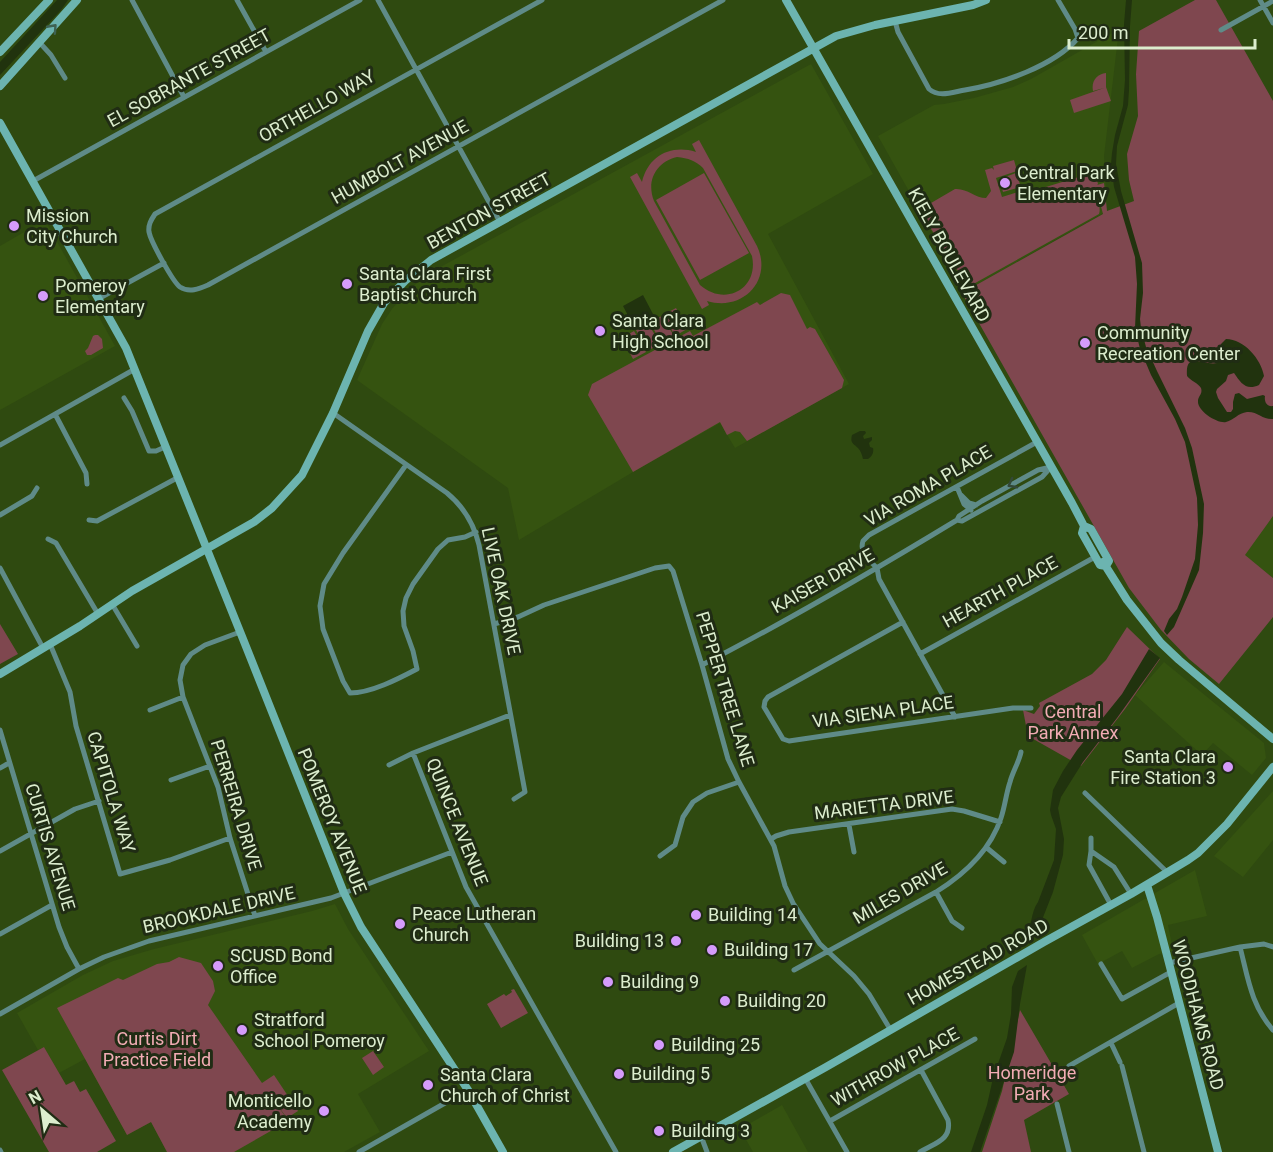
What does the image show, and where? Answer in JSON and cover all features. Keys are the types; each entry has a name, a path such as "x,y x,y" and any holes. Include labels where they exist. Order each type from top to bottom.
{"main road":[{"path":"0,52 49,0"},
{"path":"0,86 77,0"},
{"name":"KIELY BOULEVARD","path":"786,0 1084,526 1092,529 1109,561 1106,566"},
{"name":"BENTON STREET","path":"0,674 132,591 254,522 272,508 302,475 333,413 368,331 388,299 405,281 431,260 844,32 964,7 986,0"},
{"name":"POMEROY AVENUE","path":"0,123 126,348 344,893 361,927 468,1090 503,1152"},
{"name":"KIELY BOULEVARD","path":"1084,526 1082,534 1100,565 1106,566 1127,600 1161,643 1273,739"},
{"name":"HOMESTEAD ROAD","path":"673,1152 1167,873 1198,853 1227,824 1273,767"},
{"name":"WOODHAMS ROAD","path":"1147,885 1218,1152"}],"street":[{"path":"132,0 184,97"},
{"path":"237,0 266,52"},
{"name":"EL SOBRANTE STREET","path":"33,182 360,0"},
{"path":"378,0 500,222"},
{"name":"ORTHELLO WAY","path":"164,263 149,231 149,225 155,214 542,0"},
{"name":"HUMBOLT AVENUE","path":"164,263 173,280 180,286 193,290 200,289 723,0"},
{"path":"895,21 898,33 930,88 937,94 951,93 1005,80 1069,48 1078,38 1058,0"},
{"path":"1260,0 1273,23"},
{"path":"1221,30 1273,1"},
{"path":"40,43 51,55 65,78"},
{"path":"98,299 164,263"},
{"path":"0,445 135,369"},
{"path":"124,398 149,451 165,447"},
{"name":"LIVE OAK DRIVE","path":"333,413 456,500 464,509 476,532 525,792 514,799"},
{"path":"55,414 86,473 87,484"},
{"name":"VIA ROMA PLACE","path":"877,568 862,550 863,541 869,535 1037,442"},
{"path":"406,465 343,553 324,584 320,606 323,629 350,693 362,693 417,669 404,626 403,611 406,598 412,585 438,549 448,540 476,532"},
{"name":"KAISER DRIVE","path":"702,664 877,568 957,520 959,516 976,505 1038,470 1051,467"},
{"name":"KAISER DRIVE","path":"957,520 962,521 1042,477 1051,467"},
{"path":"89,520 96,522 177,478"},
{"path":"957,487 964,504 976,513"},
{"path":"0,515 32,496 37,488"},
{"path":"961,495 969,503 976,505"},
{"path":"48,539 56,543 98,614"},
{"name":"HEARTH PLACE","path":"920,654 1095,557"},
{"name":"PEPPER TREE LANE","path":"494,624 655,568 669,566 673,571 702,664 728,759 771,839 782,878 793,903 827,952 854,976 868,994 890,1029"},
{"path":"0,568 46,646"},
{"path":"877,568 879,579 955,717"},
{"path":"112,603 137,646"},
{"name":"VIA SIENA PLACE","path":"903,622 768,698 764,707 783,739 789,741 1013,708 1031,708"},
{"name":"PERREIRA DRIVE","path":"240,632 205,645 191,654 183,665 180,680 183,697 218,787 230,838 255,916"},
{"name":"CAPITOLA WAY","path":"46,646 70,692 76,726 120,874 170,860 230,838"},
{"path":"150,710 183,697"},
{"path":"389,765 413,753 510,715"},
{"name":"CURTIS AVENUE","path":"0,730 59,927 79,969"},
{"name":"MILES DRIVE","path":"794,970 936,892 972,866 987,848 1000,822 1009,783 1021,752"},
{"name":"QUINCE AVENUE","path":"413,753 466,887 616,1152"},
{"path":"0,768 9,763"},
{"path":"171,780 210,766"},
{"path":"660,856 675,845 683,817 693,802 707,793 739,782"},
{"path":"1085,793 1167,873"},
{"path":"0,851 75,808 99,801"},
{"name":"MARIETTA DRIVE","path":"771,839 789,832 952,809 964,810 1000,822"},
{"path":"849,825 854,852"},
{"path":"1091,838 1089,865 1112,905"},
{"path":"987,848 1004,862"},
{"path":"1091,851 1114,867 1131,894"},
{"name":"BROOKDALE DRIVE","path":"0,1014 104,957 149,941 307,904 344,893 452,852"},
{"path":"936,892 952,921 962,928"},
{"path":"0,934 52,905"},
{"path":"1101,964 1122,999 1170,967 1240,946 1264,944 1273,947"},
{"path":"1240,946 1252,996 1273,1030"},
{"path":"1075,1076 1069,1066 1179,1003"},
{"name":"WITHROW PLACE","path":"830,1121 975,1038"},
{"path":"1111,1042 1121,1064 1144,1152"},
{"path":"920,1152 946,1137 950,1128 921,1070"},
{"path":"806,1078 847,1152"},
{"path":"359,1152 468,1090"},
{"path":"1057,1104 1069,1152"},
{"path":"701,1136 707,1152"}],"shaded area":[{"path":"57,0 68,0 0,75 0,62"},
{"path":"1126,0 1132,0 1129,90 1128,105 1117,146 1116,164 1121,191 1142,263 1141,328 1146,347 1185,428 1192,448 1204,504 1199,570 1174,627 1167,635 1164,631 1169,619 1177,609 1195,559 1198,525 1197,498 1185,442 1140,349 1135,328 1137,284 1135,257 1114,187 1111,164 1115,135 1123,106"},
{"name":"Central Park Elementary","path":"1119,29 1104,156 1107,211 965,291 878,136 934,105 974,98 1013,87"},
{"name":"Santa Clara High School","path":"811,64 873,174 768,234 849,384 735,448 720,423 519,540 508,488 357,380 382,324 406,293 435,270"},
{"name":"Pomeroy Elementary","path":"45,220 115,346 0,410 0,246"},
{"path":"643,295 653,314 633,325 623,306"},
{"path":"1226,339 1239,342 1251,351 1264,376 1259,385 1251,387 1242,383 1234,373 1228,375 1226,381 1217,389 1218,398 1227,412 1231,412 1235,394 1239,393 1247,399 1263,395 1266,404 1273,406 1273,419 1247,412 1222,422 1201,409 1198,401 1201,388 1187,376 1187,368 1192,361 1217,363 1220,359 1221,344"},
{"path":"860,431 866,433 863,436 864,439 872,437 869,443 873,451 872,456 868,459 863,459 860,450 852,441 852,435"},
{"path":"1273,516 1273,578 1244,555"},
{"path":"1149,649 1160,658 1083,762 1061,797 1058,808 1064,839 1063,855 1053,892 1040,925 1037,930 1024,937 1054,860 1056,829 1050,810 1053,790 1077,750 1122,694"},
{"path":"1164,662 1264,743 1266,758 1252,775 1213,743 1202,755 1135,695"},
{"path":"1273,791 1273,840 1243,877 1214,856"},
{"path":"1195,870 1207,916 1168,925 1173,950 1159,954 1132,968 1122,951 1098,964 1082,935"},
{"name":"Stratford School Pomeroy","path":"335,904 348,929 429,1051 358,1094 380,1132 344,1152 167,1152 151,1122 127,1135 85,1059 59,1073 44,1047 38,1050 17,1013 83,975 113,961"},
{"path":"1027,965 1014,1052 980,1152 971,1152 1007,1038 1012,987 1018,971"},
{"path":"782,1105 808,1152 753,1152 740,1129"}],"green space":[{"path":"1195,0 1216,0 1273,101 1273,516 1245,555 1273,578 1273,617 1219,684 1189,659 1161,630 1129,588 962,293 1103,214 1096,188 1099,214 968,287 919,210 955,189 986,198 991,191 985,170 992,168 994,170 993,166 1014,160 1017,171 996,178 1002,197 1021,191 1023,194 1095,172 1097,185 1104,183 1107,211 1134,201 1129,180 1127,154 1138,116 1136,74 1139,31"},
{"path":"1106,73 1106,87 1111,101 1074,113 1070,100 1104,88 1093,91 1093,84 1097,76"},
{"path":"699,140 757,246 761,259 758,281 752,290 732,302 707,301 709,305 702,309 630,177 637,173 642,182 649,165 655,159 670,151 696,152 692,144","holes":["677,157 688,159 703,168 752,256 753,268 750,278 738,291 720,294 700,285 654,201 651,186 655,173 663,163"]},
{"path":"704,173 749,253 700,280 656,200"},
{"path":"1016,173 1021,187 1003,192 999,179"},
{"path":"781,293 790,295 807,329 810,327 815,329 844,380 842,388 747,441 740,432 735,431 727,435 720,422 633,472 588,395 592,384 690,331 693,336 757,302 760,305"},
{"path":"676,308 687,329 675,336 663,315"},
{"path":"662,316 674,336 661,343 650,322"},
{"path":"648,323 660,344 647,351 636,330"},
{"path":"634,331 646,352 633,359 622,338"},
{"path":"95,335 102,339 103,348 87,355 85,351"},
{"path":"0,624 18,654 0,664"},
{"name":"Central Park Annex","path":"1127,627 1160,659 1081,766 1028,736 1023,710 1034,714 1040,706 1039,703 1092,674 1106,660"},
{"name":"Curtis Dirt Practice Field","path":"179,957 201,963 213,981 215,991 208,1005 262,1083 274,1075 298,1111 287,1118 275,1102 287,1119 276,1128 234,1152 167,1152 151,1122 127,1135 57,1008 118,978 123,980 157,964"},
{"path":"514,989 528,1013 501,1028 487,1004 504,994 506,996"},
{"name":"Homeridge Park","path":"1020,1010 1069,1094 1024,1120 1031,1152 982,1152 1002,1091"},
{"path":"44,1047 66,1085 74,1081 80,1092 86,1089 116,1141 97,1152 49,1152 2,1070"},
{"path":"373,1051 384,1067 373,1075 362,1058"}],"place":[{"name":"Central Park Elementary","path":"1005,183"},
{"name":"Mission City Church","path":"14,226"},
{"name":"Santa Clara First Baptist Church","path":"347,284"},
{"name":"Pomeroy Elementary","path":"43,296"},
{"name":"Santa Clara High School","path":"600,331"},
{"name":"Community Recreation Center","path":"1085,343"},
{"name":"Santa Clara Fire Station 3","path":"1228,767"},
{"name":"Building 14","path":"696,915"},
{"name":"Peace Lutheran Church","path":"400,924"},
{"name":"Building 13","path":"676,941"},
{"name":"Building 17","path":"712,950"},
{"name":"SCUSD Bond Office","path":"218,966"},
{"name":"Building 9","path":"608,982"},
{"name":"Building 20","path":"725,1001"},
{"name":"Stratford School Pomeroy","path":"242,1030"},
{"name":"Building 25","path":"659,1045"},
{"name":"Building 5","path":"619,1074"},
{"name":"Santa Clara Church of Christ","path":"428,1085"},
{"name":"Monticello Academy","path":"324,1111"},
{"name":"Building 3","path":"659,1131"}]}
